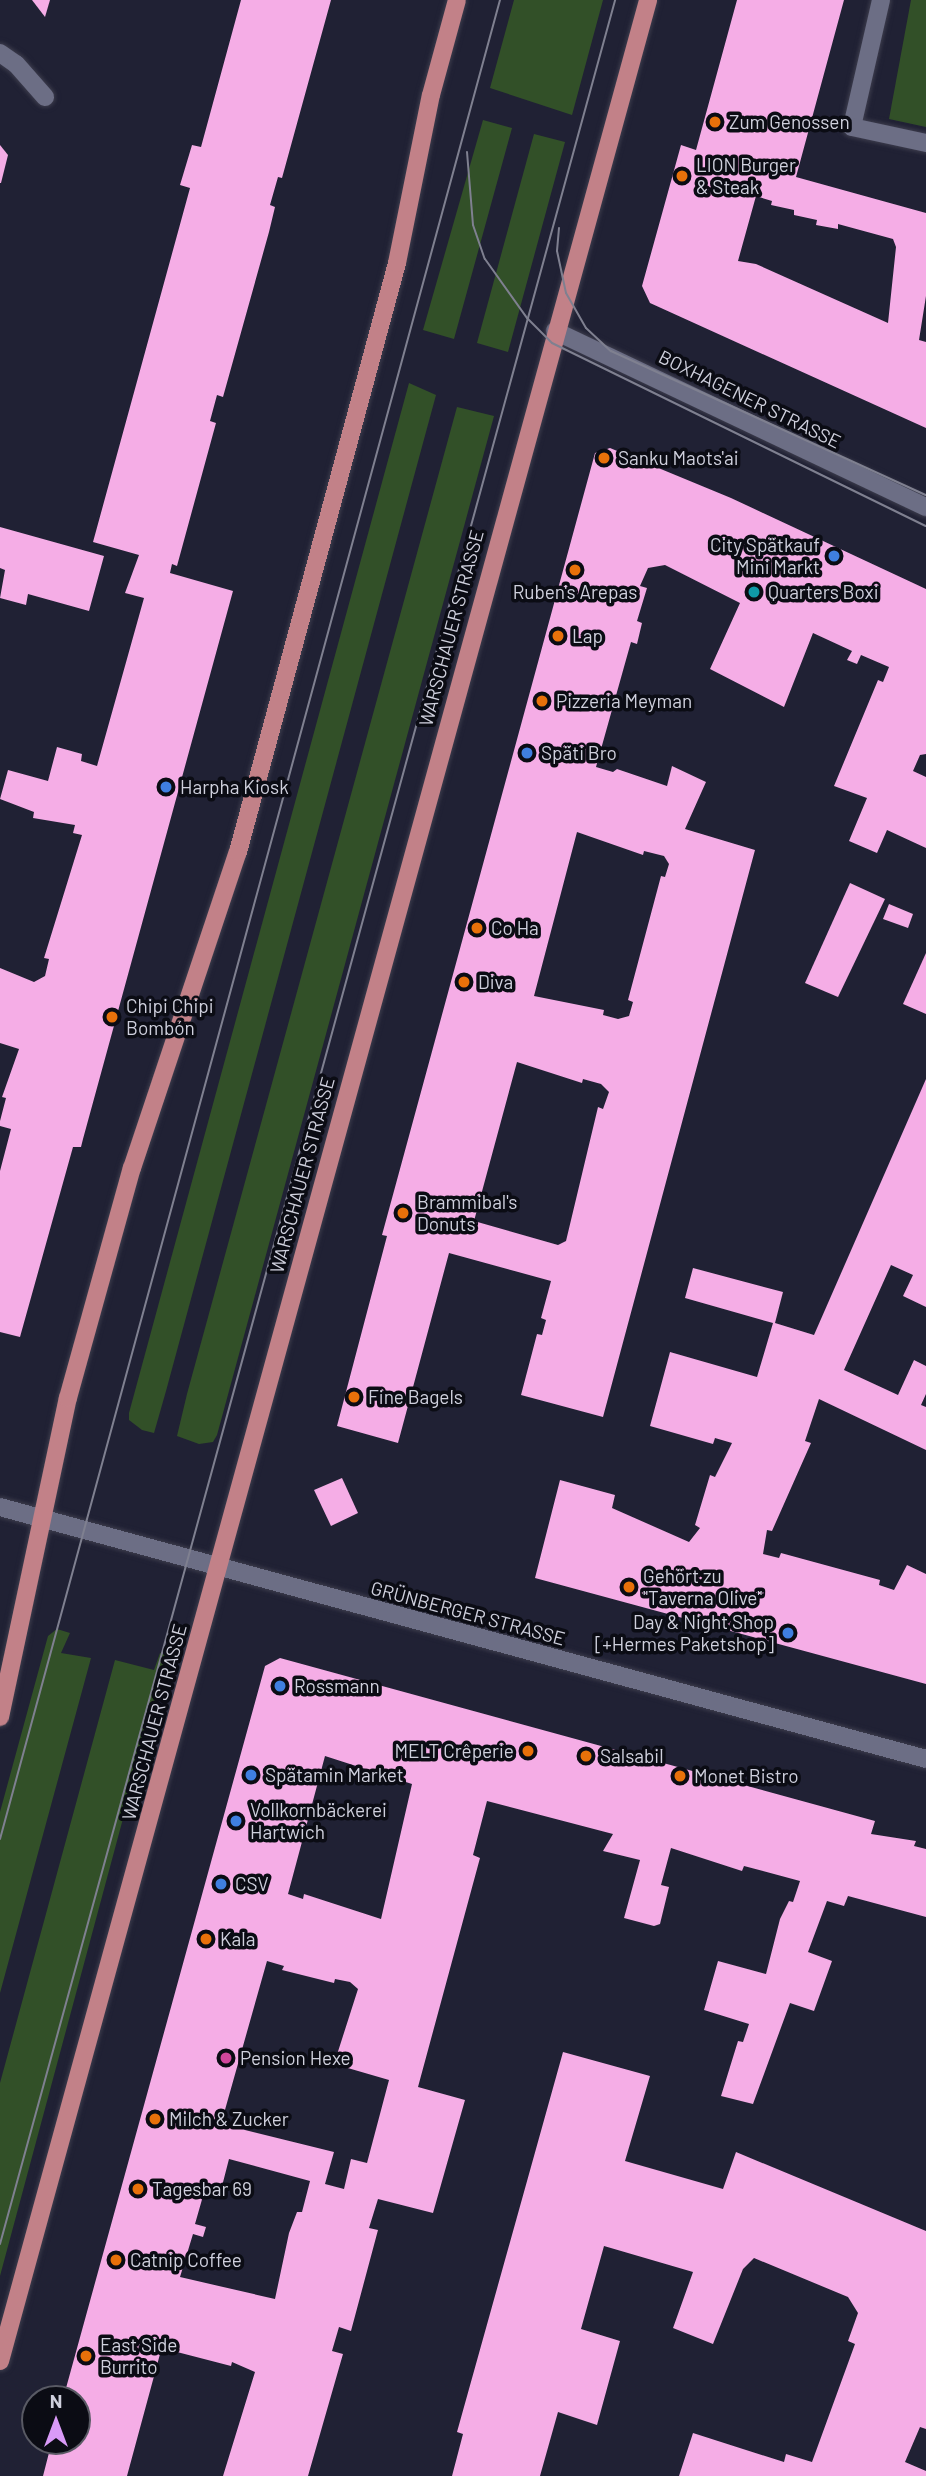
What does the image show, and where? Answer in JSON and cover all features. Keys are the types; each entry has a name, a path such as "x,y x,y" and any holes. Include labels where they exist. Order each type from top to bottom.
{"main road":[{"path":"0,1717 65,1407 132,1168 238,852 397,263 431,95 457,0"},
{"name":"WARSCHAUER STRASSE","path":"0,2361 648,0"}],"street":[{"path":"881,0 852,127 926,144"},
{"path":"0,53 16,64 45,97"},
{"name":"BOXHAGENER STRASSE","path":"555,331 926,507"},
{"name":"GRÜNBERGER STRASSE","path":"0,1507 926,1759"}],"green space":[{"path":"514,0 603,0 572,115 490,88"},
{"path":"911,0 926,0 926,127 889,119"},
{"path":"483,120 512,128 454,339 423,330"},
{"path":"534,134 565,142 508,352 477,343"},
{"path":"409,383 436,395 154,1433 142,1430 129,1420 129,1413"},
{"path":"457,407 494,416 217,1435 213,1442 199,1444 177,1436 187,1394"},
{"path":"57,1629 70,1633 61,1653 91,1658 0,1993 0,1812 48,1636"},
{"path":"160,1653 167,1655 0,2276 0,2083 115,1660 154,1670"}],"building":[{"path":"32,0 50,0 45,17"},
{"path":"241,0 331,0 282,178 278,177 270,205 275,207 269,232 223,397 217,395 210,421 216,423 177,566 172,564 170,573 233,591 81,1147 73,1147 20,1337 0,1332 0,1171 11,1129 0,1126 0,1121 6,1098 2,1097 19,1049 0,1043 0,968 34,982 45,976 49,959 44,958 82,835 73,833 75,825 33,818 34,812 0,799 8,770 48,781 57,747 82,754 81,761 97,766 144,598 125,593 139,555 93,542 190,188 180,185 192,145 201,147"},
{"path":"737,0 844,0 796,177 926,213 926,296 919,340 926,342 926,428 650,303 642,286 681,145 696,150","holes":["756,196 772,201 771,205 794,210 794,215 817,220 816,225 838,229 838,224 893,239 896,247 888,323 756,264 738,261"]},
{"path":"0,145 8,155 1,183 0,183"},
{"path":"610,448 731,498 926,589 926,754 920,755 913,771 926,777 926,848 887,830 877,853 849,841 867,798 834,786 878,680 883,682 889,667 861,655 857,664 847,660 852,651 813,633 784,707 710,669 740,603 665,565 648,568 640,586 647,588 637,621 642,623 637,644 631,642 596,767 613,772 617,769 667,786 672,766 706,782 685,829 755,850 603,1417 521,1395 537,1334 542,1335 546,1320 541,1318 551,1281 449,1253 398,1443 337,1426 387,1236 382,1235 595,453","holes":["577,832 643,855 644,851 664,856 669,864 665,877 661,876 628,1000 633,1002 629,1016 618,1019 603,1015 604,1010 534,996","517,1062 582,1083 583,1079 601,1084 609,1092 603,1109 598,1107 566,1241 558,1245 474,1221"]},
{"path":"0,527 104,556 89,611 28,594 26,605 0,598 5,570 0,568"},
{"path":"850,883 885,899 838,997 805,983"},
{"path":"889,904 913,914 908,928 883,919"},
{"path":"926,953 926,1014 903,1004"},
{"path":"926,1079 926,1307 903,1296 913,1275 891,1265 844,1370 898,1395 914,1360 926,1366 926,1394 921,1405 926,1407 926,1450 819,1399 805,1441 811,1443 772,1531 767,1530 763,1554 779,1558 781,1553 880,1580 879,1585 894,1590 907,1565 926,1574 926,1684 535,1578 560,1480 615,1495 612,1508 689,1542 700,1528 695,1525 710,1475 715,1477 732,1443 715,1438 713,1444 650,1426 670,1352 757,1377 773,1323 685,1298 693,1268 783,1292 775,1323 814,1335"},
{"path":"342,1478 358,1513 331,1526 314,1490"},
{"path":"280,1658 875,1821 871,1834 916,1841 914,1846 926,1849 926,1917 848,1896 844,1906 827,1901 808,1952 832,1961 814,2011 790,2003 753,2104 721,2096 738,2041 743,2042 749,2024 704,2010 718,1961 766,1974 780,1919 789,1901 793,1902 800,1881 744,1866 742,1871 671,1848 661,1885 669,1887 660,1924 654,1926 624,1918 640,1860 603,1851 613,1834 487,1801 473,1855 480,1858 418,2087 465,2100 433,2213 378,2199 369,2228 378,2230 351,2331 339,2327 332,2351 343,2354 308,2476 223,2476 255,2372 232,2362 231,2366 177,2352 179,2347 163,2343 127,2476 43,2476 48,2455 91,2455 91,2385 67,2385 265,1666","holes":["325,1756 412,1784 381,1919 304,1894 303,1899 288,1894","267,1961 284,1966 282,1970 334,1983 335,1979 350,1982 358,1989 334,2064 389,2080 367,2163 351,2159 344,2189 325,2184 334,2152 221,2124","229,2159 310,2181 302,2212 297,2212 289,2233 275,2299 180,2277 193,2234 203,2237 206,2227 195,2224 205,2189 220,2194"]},
{"path":"563,2052 650,2076 625,2161 723,2189 736,2152 926,2231 926,2429 920,2427 905,2462 926,2471 926,2476 679,2476 693,2433 784,2462 786,2454 812,2462 855,2344 848,2341 858,2313 848,2297 754,2258 743,2269 713,2344 673,2328 693,2272 604,2246 581,2329 620,2341 597,2425 558,2412 540,2476 452,2476 463,2434 457,2432"}],"tram line":[{"path":"0,1839 500,0"},
{"path":"0,2244 615,0"},
{"path":"467,152 473,225 485,259 527,318 552,343 926,526"},
{"path":"559,228 557,251 566,293 586,328 611,351 926,495"}],"place":[{"name":"Zum Genossen","path":"715,122"},
{"name":"LION Burger & Steak","path":"682,176"},
{"name":"Sanku Maots'ai","path":"604,458"},
{"name":"City Spätkauf Mini Markt","path":"834,556"},
{"name":"Ruben's Arepas","path":"575,570"},
{"name":"Quarters Boxi","path":"754,592"},
{"name":"Lap","path":"558,636"},
{"name":"Pizzeria Meyman","path":"542,701"},
{"name":"Späti Bro","path":"527,753"},
{"name":"Harpha Kiosk","path":"166,787"},
{"name":"Co Ha","path":"477,928"},
{"name":"Diva","path":"464,982"},
{"name":"Chipi Chipi Bombón","path":"112,1017"},
{"name":"Brammibal's Donuts","path":"403,1213"},
{"name":"Fine Bagels","path":"354,1397"},
{"name":"Gehört zu \"Taverna Olive\"","path":"629,1587"},
{"name":"Day & Night Shop [+Hermes Paketshop]","path":"788,1633"},
{"name":"Rossmann","path":"280,1686"},
{"name":"MELT Crêperie","path":"528,1751"},
{"name":"Salsabil","path":"586,1756"},
{"name":"Spätamin Market","path":"251,1775"},
{"name":"Monet Bistro","path":"680,1776"},
{"name":"Vollkornbäckerei Hartwich","path":"236,1821"},
{"name":"CSV","path":"221,1884"},
{"name":"Kala","path":"206,1939"},
{"name":"Pension Hexe","path":"226,2058"},
{"name":"Milch & Zucker","path":"155,2119"},
{"name":"Tagesbar 69","path":"138,2189"},
{"name":"Catnip Coffee","path":"116,2260"},
{"name":"East Side Burrito","path":"86,2356"}]}
